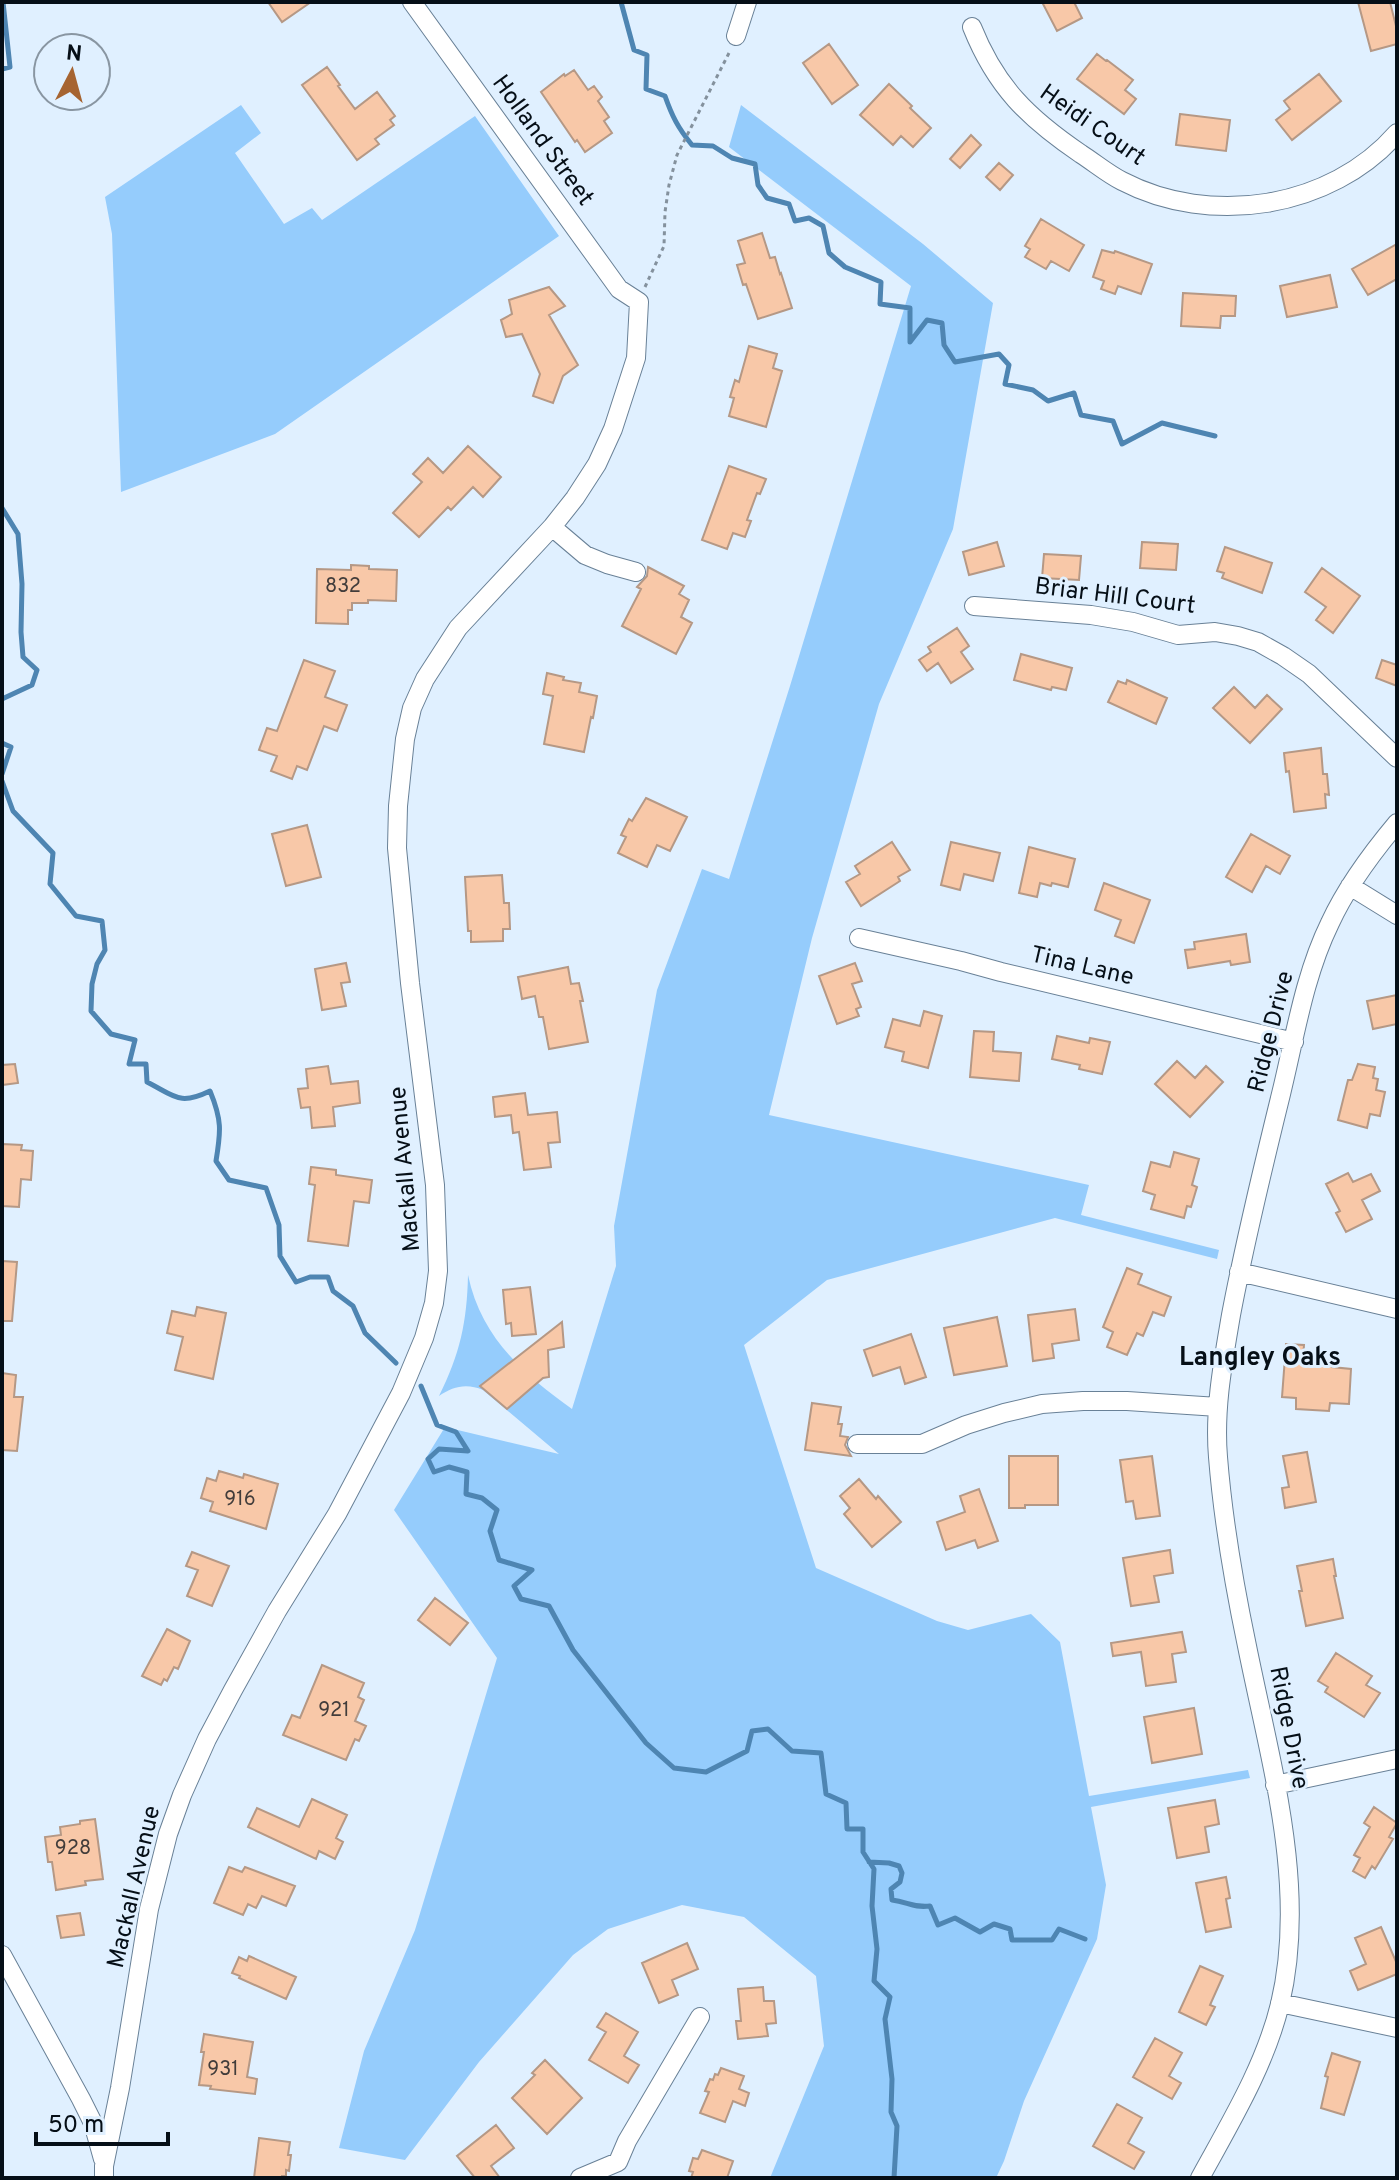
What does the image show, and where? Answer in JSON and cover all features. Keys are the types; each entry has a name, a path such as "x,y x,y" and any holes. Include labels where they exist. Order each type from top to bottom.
{"street":[{"name":"Holland Street","path":"412,2 619,289 639,302"},
{"path":"736,36 747,2"},
{"name":"Heidi Court","path":"972,27 990,67 1015,101 1045,127 1121,181 1153,194 1193,204 1246,206 1303,195 1336,180 1374,155 1397,133"},
{"name":"Mackall Avenue","path":"104,2172 149,1909 168,1834 182,1795 233,1690 337,1514 401,1393 434,1303 438,1271 435,1185 397,848 405,739 412,708 425,679 458,628 552,527 597,464 627,391 636,358 639,302"},
{"path":"552,527 585,555 636,572"},
{"name":"Briar Hill Court","path":"974,606 1091,615 1133,622 1178,635 1215,632 1258,642 1309,674 1397,758"},
{"name":"Ridge Drive","path":"1200,2178 1259,2064 1272,2030 1287,1964 1290,1924 1275,1785 1226,1526 1218,1451 1218,1407 1223,1362 1245,1240 1319,948 1350,886 1397,823"},
{"path":"1350,886 1397,915"},
{"name":"Tina Lane","path":"859,938 1294,1042"},
{"path":"1239,1272 1397,1309"},
{"path":"857,1444 922,1444 966,1425 1042,1404 1127,1401 1218,1407"},
{"path":"1275,1785 1397,1759"},
{"path":"2,1955 87,2111 102,2152 104,2172"},
{"path":"1280,2003 1397,2028"},
{"path":"580,2178 618,2162 627,2141 700,2017"}],"path":[{"path":"639,302 664,246 665,212 677,155 736,36"}],"shaded area":[{"path":"241,105 261,133 235,153 284,224 312,208 322,220 475,116 559,236 275,434 121,492 112,234 105,197"},
{"path":"741,105 923,244 993,303 953,529 879,704 812,938 769,1115 1089,1185 1081,1215 1219,1250 1217,1259 1055,1218 827,1280 744,1345 816,1568 937,1621 968,1630 1031,1614 1060,1642 1089,1796 1248,1770 1250,1778 1091,1807 1106,1885 1097,1939 1024,2101 996,2178 770,2178 824,2046 816,1976 744,1917 682,1905 608,1929 573,1955 479,2062 405,2160 339,2148 364,2051 415,1930 497,1658 394,1510 445,1427 559,1454 483,1390 460,1387 439,1396 461,1337 468,1275 483,1317 506,1352 537,1382 572,1409 616,1266 614,1226 657,990 702,869 729,879 911,286 729,147"}],"building":[{"path":"268,2 311,2 282,22"},
{"path":"1042,2 1074,2 1082,18 1057,31"},
{"path":"1358,2 1390,2 1397,44 1371,51"},
{"path":"829,44 858,85 832,104 803,63"},
{"path":"1097,54 1133,80 1125,90 1136,99 1124,114 1077,79"},
{"path":"327,67 355,109 377,92 395,116 390,120 394,125 375,139 379,144 357,160 302,85"},
{"path":"574,70 588,90 594,86 602,97 598,101 609,117 604,121 612,133 585,152 541,92"},
{"path":"1319,74 1341,101 1292,140 1276,120 1290,109 1284,101"},
{"path":"889,84 931,128 913,147 901,136 893,145 860,115"},
{"path":"1180,114 1230,120 1226,151 1176,145"},
{"path":"971,135 981,145 960,168 950,159"},
{"path":"999,163 1013,175 1000,190 986,177"},
{"path":"1041,219 1084,245 1069,271 1051,261 1046,269 1025,257 1030,249 1025,246"},
{"path":"762,233 770,258 775,257 792,308 758,319 737,265 745,263 738,241"},
{"path":"1397,244 1397,279 1368,295 1352,269"},
{"path":"1102,250 1115,251 1152,264 1141,294 1118,286 1115,294 1101,289 1104,281 1093,277"},
{"path":"1330,275 1337,307 1287,317 1280,286"},
{"path":"549,287 565,306 549,315 578,365 563,376 553,403 533,396 540,374 522,334 506,337 501,320 512,314 509,300"},
{"path":"1183,293 1236,296 1235,316 1221,316 1220,328 1181,326"},
{"path":"749,346 777,354 773,368 782,371 766,427 729,416 734,398 730,397 735,380 739,382"},
{"path":"468,446 501,477 483,497 473,487 419,537 393,513 422,482 413,474 428,458 443,473"},
{"path":"729,466 766,479 747,520 751,521 745,537 733,533 727,549 702,540"},
{"path":"997,542 1004,566 969,575 963,552"},
{"path":"1142,542 1178,544 1176,570 1140,568"},
{"path":"1225,547 1272,563 1262,593 1222,578 1224,573 1217,571"},
{"path":"1044,554 1081,556 1079,580 1042,578"},
{"path":"351,565 397,570 396,601 352,603 352,610 348,610 348,624 316,623 317,569 351,570"},
{"path":"648,567 684,586 679,594 689,600 681,617 692,623 676,654 622,626 641,589 637,587 647,576"},
{"path":"1322,568 1360,596 1333,633 1316,620 1326,607 1305,592"},
{"path":"957,628 969,646 961,652 973,669 951,683 938,663 927,671 919,660 931,652 928,647"},
{"path":"1021,654 1072,668 1066,690 1052,687 1051,690 1014,680"},
{"path":"304,660 335,671 325,697 347,705 337,731 324,726 307,770 297,766 292,779 271,771 277,756 259,750 267,728 277,731"},
{"path":"1382,660 1397,665 1397,686 1376,678"},
{"path":"547,673 581,683 579,692 597,696 584,752 544,744 553,696 543,694"},
{"path":"1127,680 1167,698 1156,724 1108,702 1118,681 1126,684"},
{"path":"1234,687 1255,708 1267,695 1282,709 1250,743 1213,708"},
{"path":"1321,748 1329,795 1325,794 1326,808 1294,812 1284,753"},
{"path":"646,798 687,817 670,851 657,845 647,867 618,853 626,837 621,835 629,819 632,821"},
{"path":"307,825 321,877 286,886 272,834"},
{"path":"1251,834 1290,856 1280,874 1266,866 1252,892 1226,877"},
{"path":"892,842 910,870 898,877 900,881 861,906 846,882 860,874 855,866"},
{"path":"951,842 1000,853 993,881 964,874 960,890 941,885"},
{"path":"1029,847 1075,859 1068,887 1040,883 1037,897 1019,893"},
{"path":"502,875 504,903 509,903 510,929 503,929 503,941 471,942 465,877"},
{"path":"1104,883 1150,900 1134,943 1115,936 1121,920 1095,910"},
{"path":"1246,934 1250,962 1231,965 1230,961 1188,968 1185,950 1195,949 1194,942"},
{"path":"346,963 350,982 341,983 346,1006 322,1010 315,969"},
{"path":"855,963 862,981 852,984 861,1007 856,1009 859,1016 837,1024 819,976"},
{"path":"568,967 571,984 579,983 588,1042 549,1049 535,996 522,999 518,977"},
{"path":"1397,995 1397,1024 1373,1029 1367,1001"},
{"path":"924,1011 942,1016 928,1068 902,1061 904,1052 885,1047 893,1019 920,1026"},
{"path":"974,1031 994,1032 993,1051 1021,1053 1019,1081 970,1077"},
{"path":"1057,1036 1089,1043 1090,1038 1110,1042 1102,1074 1052,1059"},
{"path":"1177,1061 1195,1078 1206,1066 1223,1082 1190,1117 1155,1084"},
{"path":"15,1064 18,1083 2,1085 2,1065"},
{"path":"1358,1064 1375,1067 1373,1078 1378,1079 1376,1090 1385,1092 1380,1116 1370,1114 1367,1128 1338,1120 1348,1080 1352,1080"},
{"path":"328,1066 331,1084 358,1081 360,1103 333,1107 335,1126 312,1128 310,1107 301,1108 298,1089 308,1088 306,1069"},
{"path":"525,1093 528,1115 557,1112 560,1142 548,1143 551,1167 524,1170 519,1132 513,1133 511,1115 495,1117 493,1097"},
{"path":"2,1144 22,1145 21,1150 33,1151 31,1180 21,1179 19,1207 2,1206"},
{"path":"1174,1152 1199,1159 1192,1185 1197,1187 1184,1218 1151,1209 1155,1195 1143,1191 1151,1162 1170,1167"},
{"path":"311,1167 336,1170 336,1175 372,1180 369,1203 354,1201 348,1246 308,1241 315,1185 309,1184"},
{"path":"1348,1173 1353,1182 1371,1174 1380,1191 1362,1200 1372,1219 1346,1232 1336,1213 1340,1211 1326,1184"},
{"path":"2,1261 17,1262 12,1321 2,1321"},
{"path":"1127,1268 1142,1274 1138,1284 1171,1297 1164,1316 1153,1312 1143,1336 1137,1333 1127,1355 1107,1347 1113,1332 1103,1327"},
{"path":"530,1287 536,1334 512,1336 511,1323 506,1324 503,1290"},
{"path":"197,1307 226,1313 213,1379 175,1370 183,1337 167,1333 172,1311 195,1316"},
{"path":"1075,1309 1079,1340 1052,1344 1054,1358 1033,1361 1028,1315"},
{"path":"997,1317 1007,1366 954,1375 944,1328"},
{"path":"562,1322 564,1347 548,1350 549,1377 543,1378 507,1409 480,1386"},
{"path":"911,1334 926,1377 905,1384 900,1367 873,1376 864,1350"},
{"path":"1286,1344 1304,1345 1303,1358 1333,1360 1332,1367 1351,1369 1349,1404 1330,1403 1329,1411 1296,1409 1296,1398 1282,1397"},
{"path":"2,1373 16,1375 14,1397 23,1397 17,1451 2,1450"},
{"path":"812,1403 841,1407 838,1424 842,1424 840,1436 848,1437 845,1445 851,1456 805,1450"},
{"path":"1307,1452 1316,1502 1285,1508 1282,1488 1289,1487 1283,1456"},
{"path":"1009,1456 1058,1456 1058,1505 1009,1508"},
{"path":"1152,1456 1160,1516 1136,1519 1133,1501 1126,1502 1120,1460"},
{"path":"219,1471 243,1478 244,1474 278,1484 266,1529 210,1511 213,1502 201,1498 207,1478 216,1481"},
{"path":"859,1479 901,1522 872,1547 844,1514 850,1508 840,1496"},
{"path":"979,1489 998,1541 978,1548 975,1540 946,1550 937,1522 965,1512 960,1496"},
{"path":"1170,1550 1173,1573 1154,1576 1159,1602 1131,1606 1123,1558"},
{"path":"192,1552 229,1566 212,1606 187,1596 198,1570 186,1566"},
{"path":"1333,1559 1343,1618 1306,1626 1297,1566"},
{"path":"435,1598 468,1623 450,1645 418,1620"},
{"path":"167,1629 190,1641 178,1669 174,1667 167,1681 164,1679 161,1685 142,1676"},
{"path":"1182,1632 1186,1652 1172,1654 1176,1682 1146,1686 1141,1652 1113,1656 1111,1643"},
{"path":"1336,1653 1372,1676 1366,1685 1380,1693 1364,1717 1325,1692 1328,1687 1318,1681"},
{"path":"322,1665 364,1683 358,1697 364,1700 355,1721 366,1726 359,1741 355,1739 346,1760 283,1735 292,1715 300,1718"},
{"path":"1194,1708 1202,1754 1152,1763 1144,1717"},
{"path":"312,1799 347,1815 336,1838 343,1842 335,1859 319,1851 316,1859 248,1827 257,1808 299,1827"},
{"path":"1215,1800 1219,1824 1205,1827 1209,1852 1177,1858 1168,1808"},
{"path":"1374,1807 1397,1823 1389,1837 1393,1839 1375,1869 1372,1866 1365,1878 1353,1871 1360,1858 1354,1855 1370,1827 1364,1823"},
{"path":"95,1819 103,1879 56,1890 45,1837 61,1835 60,1827"},
{"path":"229,1867 242,1872 245,1867 295,1886 286,1906 262,1896 256,1908 248,1904 243,1915 214,1903"},
{"path":"1226,1877 1231,1927 1206,1932 1196,1883"},
{"path":"80,1913 84,1935 61,1938 57,1916"},
{"path":"1381,1927 1397,1964 1397,1974 1358,1990 1350,1971 1366,1964 1355,1938"},
{"path":"687,1943 698,1969 672,1980 678,1995 659,2003 642,1963"},
{"path":"249,1956 296,1977 286,1999 232,1973 239,1957 247,1961"},
{"path":"1200,1966 1223,1976 1210,2005 1215,2007 1206,2025 1179,2012"},
{"path":"763,1987 764,2001 774,2001 776,2023 766,2024 768,2036 738,2039 736,2021 741,2021 738,1989"},
{"path":"606,2013 638,2032 624,2056 639,2065 628,2083 589,2060 606,2032 597,2027"},
{"path":"204,2034 253,2042 247,2077 257,2079 255,2094 199,2085"},
{"path":"1155,2038 1182,2053 1169,2076 1181,2083 1172,2099 1133,2077"},
{"path":"1332,2053 1360,2062 1344,2115 1321,2108"},
{"path":"545,2060 582,2098 547,2134 512,2098"},
{"path":"721,2068 744,2076 739,2089 749,2093 745,2106 733,2101 725,2122 700,2113 709,2092 705,2091 710,2079 718,2075"},
{"path":"1117,2104 1142,2118 1128,2143 1144,2152 1134,2169 1093,2146"},
{"path":"496,2125 514,2148 491,2166 500,2178 475,2178 457,2156"},
{"path":"259,2138 290,2142 288,2155 291,2155 286,2176 254,2178"},
{"path":"702,2150 733,2161 727,2178 691,2178 693,2172 689,2171 693,2158 698,2159"}],"waterway":[{"path":"2,69 10,67 3,2"},
{"path":"621,2 634,50 647,55 646,89 665,96 676,122 692,145 713,146 732,158 755,164 758,185 767,198 789,204 795,221 809,218 823,226 829,253 845,267 881,282 880,304 910,308 910,342 927,320 942,323 944,345 955,362 999,354 1009,365 1005,384 1033,390 1048,401 1074,393 1081,415 1113,421 1122,444 1162,423 1215,436"},
{"path":"2,508 18,534 23,657 37,670 32,685 2,699"},
{"path":"2,743 11,747 2,774"},
{"path":"2,781 13,811 53,853 50,884 76,916 102,921 105,950 97,964 92,984 91,1011 111,1034 135,1040 129,1064 146,1064 147,1082 177,1097 191,1098 210,1091 219,1126 216,1161 229,1180 266,1188 279,1225 280,1256 296,1282 310,1277 328,1277 333,1291 353,1306 365,1333 396,1363"},
{"path":"421,1386 437,1425 456,1432 468,1451 439,1449 428,1459 434,1472 449,1467 467,1472 466,1494 482,1498 497,1510 490,1531 499,1560 532,1570 514,1586 521,1599 549,1606 573,1650 646,1743 674,1768 706,1772 747,1751 752,1731 768,1729 792,1751 821,1753 826,1794 846,1803 847,1829 863,1829 863,1852 874,1869 872,1906 877,1949 874,1981 890,1997 885,2019 892,2079 891,2112 897,2126 894,2178"},
{"path":"869,1862 899,1866 902,1873 900,1882 891,1889 892,1900 930,1906 938,1925 955,1918 980,1932 994,1924 1010,1929 1012,1940 1052,1940 1059,1929 1085,1939"}],"district":[{"name":"Langley Oaks","path":"1260,1358"}]}
